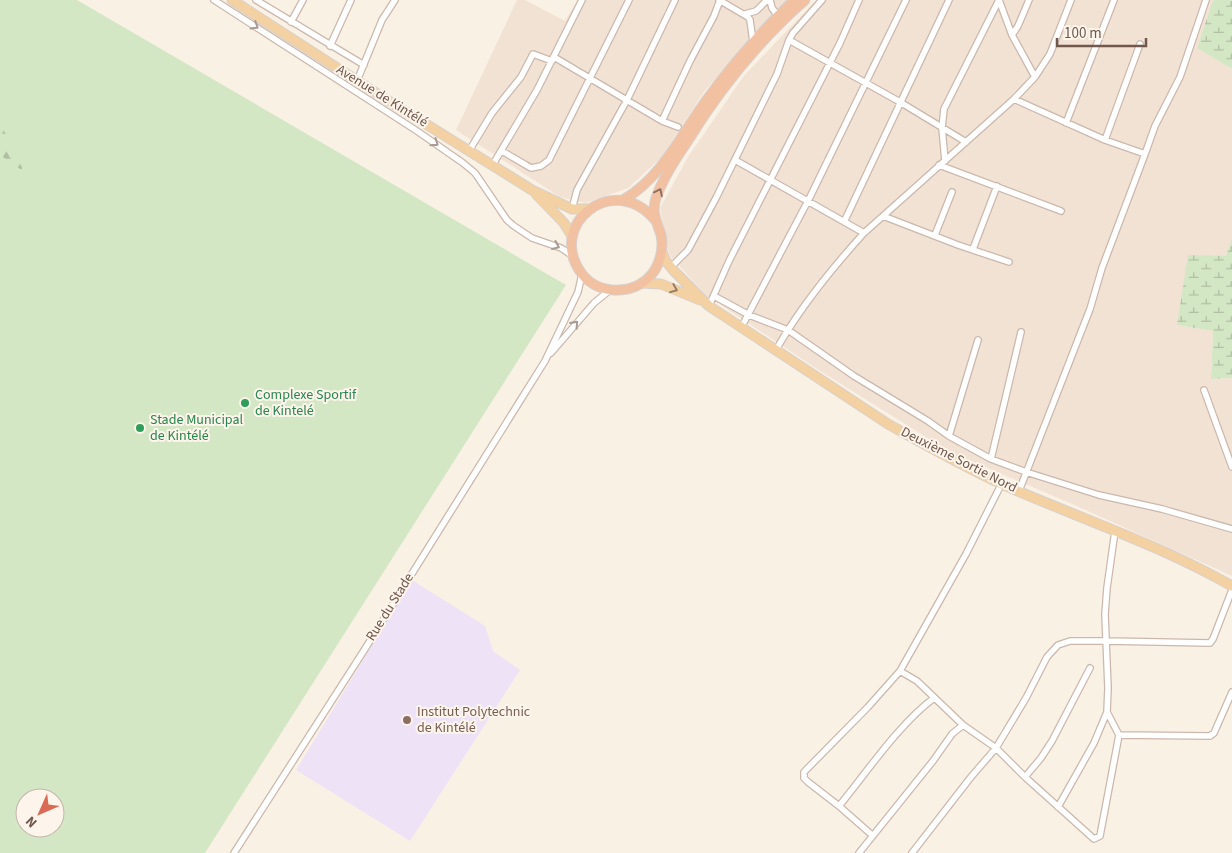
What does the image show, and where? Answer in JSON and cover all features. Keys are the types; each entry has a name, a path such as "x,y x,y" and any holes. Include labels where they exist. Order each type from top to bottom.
{"highway":[{"path":"623,200 638,190 665,161 707,99 753,42 794,0"},
{"path":"655,220 641,207 623,200 611,200 590,208 576,225 572,236 573,256 582,274 595,284 610,290 627,289 642,283 655,269 662,252 661,236 655,220 655,200 672,166 707,111 743,64 777,26 805,0"}],"main road":[{"name":"Avenue de Kintélé","path":"232,0 357,81 532,190 572,209 590,208"},
{"name":"Avenue de Kintélé","path":"532,190 564,223 572,236"},
{"name":"Deuxième Sortie Nord","path":"662,252 671,267 707,305"},
{"name":"Deuxième Sortie Nord","path":"642,283 661,284 707,305 888,424 940,453 1019,491 1174,556 1232,586"}],"street":[{"path":"214,0 403,121 456,158 475,173 507,220 514,226 532,238 561,248 573,256"},
{"path":"258,0 330,46 364,65"},
{"path":"291,22 303,0"},
{"path":"330,46 351,0"},
{"path":"357,81 382,20 395,0"},
{"path":"492,166 553,59 582,0"},
{"path":"502,151 531,168 541,166 549,160 629,0"},
{"path":"662,120 714,16 720,0 745,14 750,20 753,42"},
{"path":"745,14 756,11 769,0 778,16"},
{"path":"671,267 688,250 735,160 777,74 789,40 822,0"},
{"path":"707,305 714,296 729,261 830,63 859,0"},
{"path":"741,328 808,201 906,0"},
{"path":"844,222 949,0"},
{"path":"999,0 1012,35 1035,77"},
{"path":"945,161 942,128 944,109 999,0"},
{"path":"1012,35 1029,0"},
{"path":"776,350 788,330 864,233 1014,99 1035,77 1050,54 1071,0"},
{"path":"1066,123 1114,0"},
{"path":"1019,491 1090,309 1102,268 1144,154 1180,77 1206,0"},
{"path":"572,209 577,190 627,100 673,1"},
{"path":"789,40 900,102 966,142"},
{"path":"1106,140 1140,44"},
{"path":"469,151 492,113 521,77 533,54 553,59 591,78 662,120 678,127"},
{"path":"1014,99 1106,140 1144,154"},
{"path":"735,160 864,233"},
{"path":"939,166 1061,211"},
{"path":"973,249 997,186"},
{"path":"935,235 952,192"},
{"path":"883,216 1009,262"},
{"name":"Rue du Stade","path":"234,853 363,652 545,361 578,292 582,274"},
{"name":"Rue du Stade","path":"545,361 580,318 610,290"},
{"path":"714,296 748,315 788,330 854,376 949,436 991,459 1100,495 1162,509 1232,529"},
{"path":"991,459 1021,332"},
{"path":"949,436 978,340"},
{"path":"1204,390 1232,467"},
{"path":"872,835 804,778 804,772 868,707 900,671 966,554 1002,483"},
{"path":"1058,807 1094,743 1107,712 1107,588 1115,531"},
{"path":"912,853 970,777 996,748 1048,658 1058,645 1070,641 1210,643 1232,590"},
{"path":"1025,777 1052,741 1090,668"},
{"path":"900,671 917,681 963,725 996,748 1025,777 1094,839 1100,836 1119,735 1107,712"},
{"path":"1119,735 1210,736 1214,733 1232,692"},
{"path":"838,806 901,730 923,706 934,698"},
{"path":"859,853 952,734 963,725"}],"shaded area":[{"path":"517,0 525,0 565,21 578,0 786,0 704,92 661,158 628,188 586,203 560,197 456,130"},
{"path":"816,0 1213,0 1197,48 1232,69 1232,238 1227,256 1177,325 1213,331 1211,379 1232,378 1232,576 1070,503 950,452 817,369 706,295 669,255 660,208 688,157 743,77"},
{"name":"Institut Polytechnic de Kintélé","path":"412,580 485,626 493,651 520,670 410,841 296,770"}],"green space":[{"name":"Complexe Sportif de Kintelé","path":"0,0 77,0 566,285 205,853 0,853"},
{"path":"1213,0 1232,0 1232,69 1197,48"},
{"path":"0,123 22,166 22,169 0,155"},
{"path":"1232,238 1232,378 1211,379 1213,331 1177,325 1188,255 1226,256"}],"place":[{"name":"Complexe Sportif de Kintelé","path":"245,403"},
{"name":"Stade Municipal de Kintélé","path":"140,428"},
{"name":"Institut Polytechnic de Kintélé","path":"407,720"}]}
